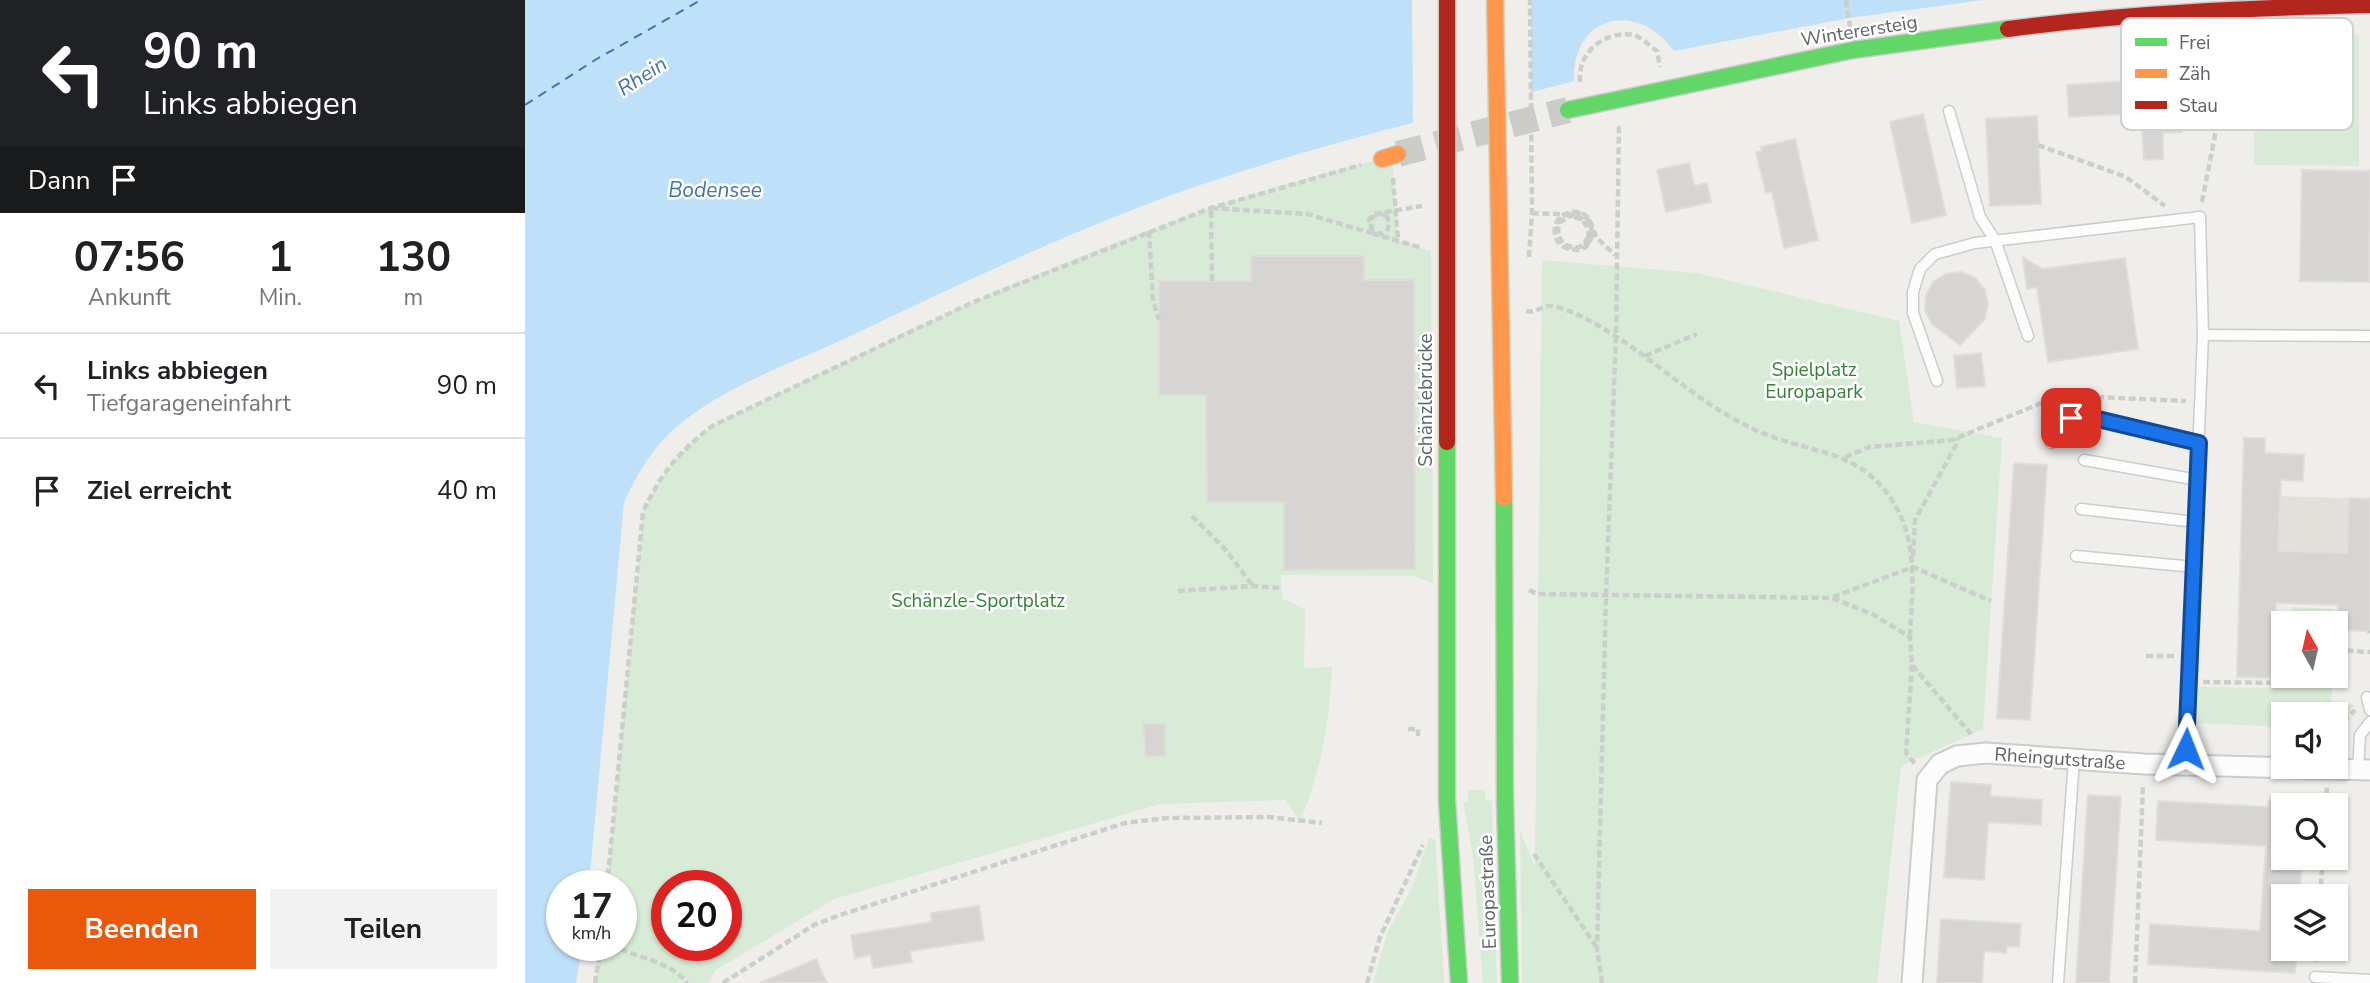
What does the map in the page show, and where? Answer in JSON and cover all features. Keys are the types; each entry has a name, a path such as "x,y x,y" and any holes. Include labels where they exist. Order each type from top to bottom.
{"main road":[{"name":"Schänzlebrücke","path":"1447,0 1447,801"},
{"name":"Europastraße","path":"1495,0 1504,439 1505,800 1510,983"},
{"name":"Winterersteig","path":"1567,110 1866,48 2097,18 2240,8 2370,5"},
{"name":"Europastraße","path":"1447,801 1459,983"}],"street":[{"name":"Rheingutstraße","path":"1927,780 1940,764 1957,756 1986,753 2144,764 2364,769"},
{"path":"1912,983 1927,780"}],"lane":[{"path":"1949,111 1980,218 1995,240 2028,336"},
{"path":"1937,381 1913,313 1913,292 1920,269 1935,254 1953,247 1995,240 2200,216 2203,335 2185,765"},
{"path":"2203,335 2370,336"},
{"path":"2051,443 2061,425 2081,415 2199,443"},
{"path":"2084,460 2198,480"},
{"path":"2081,509 2196,522"},
{"path":"2076,556 2194,567"},
{"path":"2367,697 2370,710"},
{"path":"2364,769 2360,735 2370,722"},
{"path":"2059,983 2074,759"},
{"path":"2315,977 2370,980"}],"path":[{"path":"2238,18 2240,8"},
{"path":"1584,106 1579,78 1582,60 1595,44 1612,36 1635,35 1657,51 1665,88"},
{"path":"1602,983 1597,949 1616,337 1620,97"},
{"path":"2200,216 2217,130"},
{"path":"2038,145 2126,177 2163,203 2172,219"},
{"path":"609,870 643,512 657,481 681,451 712,426 845,360 971,303 1211,208 1391,157 1398,240 1307,214 1211,208"},
{"path":"1371,233 1372,218 1378,214 1386,215 1388,229 1381,234 1373,232 1369,220 1374,214 1422,206"},
{"path":"1211,208 1212,281"},
{"path":"1532,214 1542,214 1553,215 1563,216 1574,216 1585,221 1590,237 1580,247 1574,247 1567,246 1558,236 1560,222 1564,218 1569,215 1574,214 1586,220 1590,238 1582,247 1575,249 1566,247 1557,238 1558,222 1562,217 1569,214 1574,213 1588,219 1593,229 1589,243 1583,248 1575,251 1565,248 1556,238 1557,221 1562,216 1567,213 1575,212 1589,218 1592,223 1594,233 1616,256"},
{"path":"1149,231 1153,301 1159,320"},
{"path":"1522,310 1532,313 1551,305 1572,312 1616,337 1702,400 1736,421 1766,435 1844,457 1893,500 1906,528 1913,567"},
{"path":"1644,356 1697,334"},
{"path":"1844,457 1870,447 1957,438 2039,404 2074,396 2200,402"},
{"path":"1927,780 1906,753 1912,664 1910,637 1915,520 1956,445 1957,438"},
{"path":"1192,516 1225,549 1253,586"},
{"path":"1832,598 1913,567 1991,601"},
{"path":"1178,591 1253,586 1282,587"},
{"path":"1606,595 1832,598 1874,614 1910,637"},
{"path":"2349,651 2370,652"},
{"path":"2146,656 2190,656"},
{"path":"1912,664 1986,753"},
{"path":"2189,682 2271,683"},
{"path":"1408,729 1418,729 1418,742"},
{"path":"2135,983 2144,764"},
{"path":"723,983 814,925 1125,823 1167,818 1269,817 1322,823"},
{"path":"1367,983 1380,937 1413,872 1426,836"},
{"path":"1532,847 1541,867 1597,949"},
{"path":"637,956 683,977 687,983"},
{"path":"595,983 598,961"}],"shaded area":[{"path":"2244,495 2349,498 2346,562 2278,550"}],"green space":[{"path":"2353,35 2359,35 2359,166 2254,165 2254,130 2353,130"},
{"name":"Schänzle-Sportplatz","path":"1392,157 1398,240 1431,251 1433,583 1414,576 1280,575 1283,599 1305,609 1304,668 1332,667 1323,746 1314,783 1300,822 1285,800 1160,804 834,899 742,954 742,870 651,870 651,961 731,961 716,970 708,983 595,983 598,961 637,961 637,870 608,870 643,512 664,475 680,455 712,426 960,308 1130,237 1304,179","holes":["1252,256 1364,256 1364,280 1414,280 1414,569 1284,570 1284,502 1207,502 1206,395 1159,394 1159,281 1251,281"]},
{"name":"Spielplatz Europapark","path":"1542,260 1697,273 1899,321 1914,422 2002,438 1983,729 1901,766 1877,983 1522,983 1520,831 1535,866"},
{"path":"2292,607 2335,609 2335,611 2292,611"},
{"path":"2198,687 2332,688 2331,702 2271,702 2271,726 2198,723"},
{"path":"1468,790 1485,790 1485,800 1492,801 1497,983 1483,983 1473,857 1463,801 1468,801"},
{"path":"1429,838 1435,839 1444,983 1373,983 1388,931 1412,888"}],"water":[{"name":"Bodensee","path":"525,0 1983,0 1849,18 1674,51 1659,35 1643,25 1626,20 1610,22 1595,29 1584,41 1576,58 1574,81 1287,158 1143,206 992,270 751,380 705,406 685,420 654,451 624,502 590,870 546,870 546,961 579,961 576,983 525,983"}],"pier":[{"path":"1412,0 1531,0 1531,96 1413,128"}],"building":[{"path":"2121,81 2121,114 2069,117 2067,85"},
{"path":"1923,114 1946,215 1912,223 1890,122"},
{"path":"2037,116 2041,204 1990,206 1986,119"},
{"path":"2142,130 2182,130 2163,133 2163,159 2144,160"},
{"path":"1795,139 1818,240 1784,248 1772,192 1766,193 1756,152 1762,151 1761,147"},
{"path":"1689,163 1694,186 1707,183 1711,202 1666,212 1657,170"},
{"path":"2302,170 2370,171 2369,282 2300,281"},
{"path":"1251,256 1364,256 1364,280 1414,280 1415,569 1284,570 1284,502 1207,502 1206,395 1159,395 1159,281 1251,281"},
{"path":"2023,257 2042,269 2125,258 2138,349 2048,362 2037,287 2027,289"},
{"path":"1961,272 1975,278 1985,290 1988,305 1984,320 1960,345 1932,324 1925,310 1926,295 1933,282 1946,274"},
{"path":"1981,353 1985,386 1957,388 1954,356"},
{"path":"2244,438 2265,438 2265,453 2304,455 2303,481 2281,480 2278,551 2347,553 2349,498 2370,499 2370,631 2349,630 2349,611 2338,611 2338,605 2276,603 2276,611 2271,611 2271,678 2237,677"},
{"path":"2014,463 2047,465 2030,720 1997,718"},
{"path":"1144,724 1165,724 1165,756 1145,756"},
{"path":"1951,782 1991,785 1990,796 2042,800 2041,825 1988,822 1984,880 1944,877"},
{"path":"2088,795 2121,797 2109,983 2076,983"},
{"path":"2158,801 2268,807 2271,801 2271,870 2301,870 2301,884 2271,884 2271,961 2296,961 2295,973 2148,964 2150,924 2260,931 2266,846 2156,840"},
{"path":"979,906 984,940 910,951 912,962 873,968 871,955 855,958 851,935 932,922 931,913"},
{"path":"1941,919 2021,924 2019,947 2007,946 2006,953 1984,951 1982,983 1937,983"},
{"path":"816,959 827,983 760,983"}],"ferry route":[{"path":"525,105 595,60 701,0"}],"tunnel":[{"path":"1398,154 1568,110"}],"traffic: fast":[{"path":"1568,110 1853,50 2008,29"},
{"path":"1447,442 1447,801"},
{"path":"1504,498 1505,800"},
{"path":"1505,800 1510,983"},
{"path":"1447,801 1459,983"}],"traffic: slow":[{"path":"1495,0 1504,498"},
{"path":"1382,159 1398,154"}],"traffic: jam":[{"path":"1447,0 1447,442"},
{"path":"2008,29 2189,12 2370,5"}],"route":[{"path":"2071,418 2081,415 2199,443 2186,749"}],"water label":[{"name":"Rhein","path":"642,76"}]}
